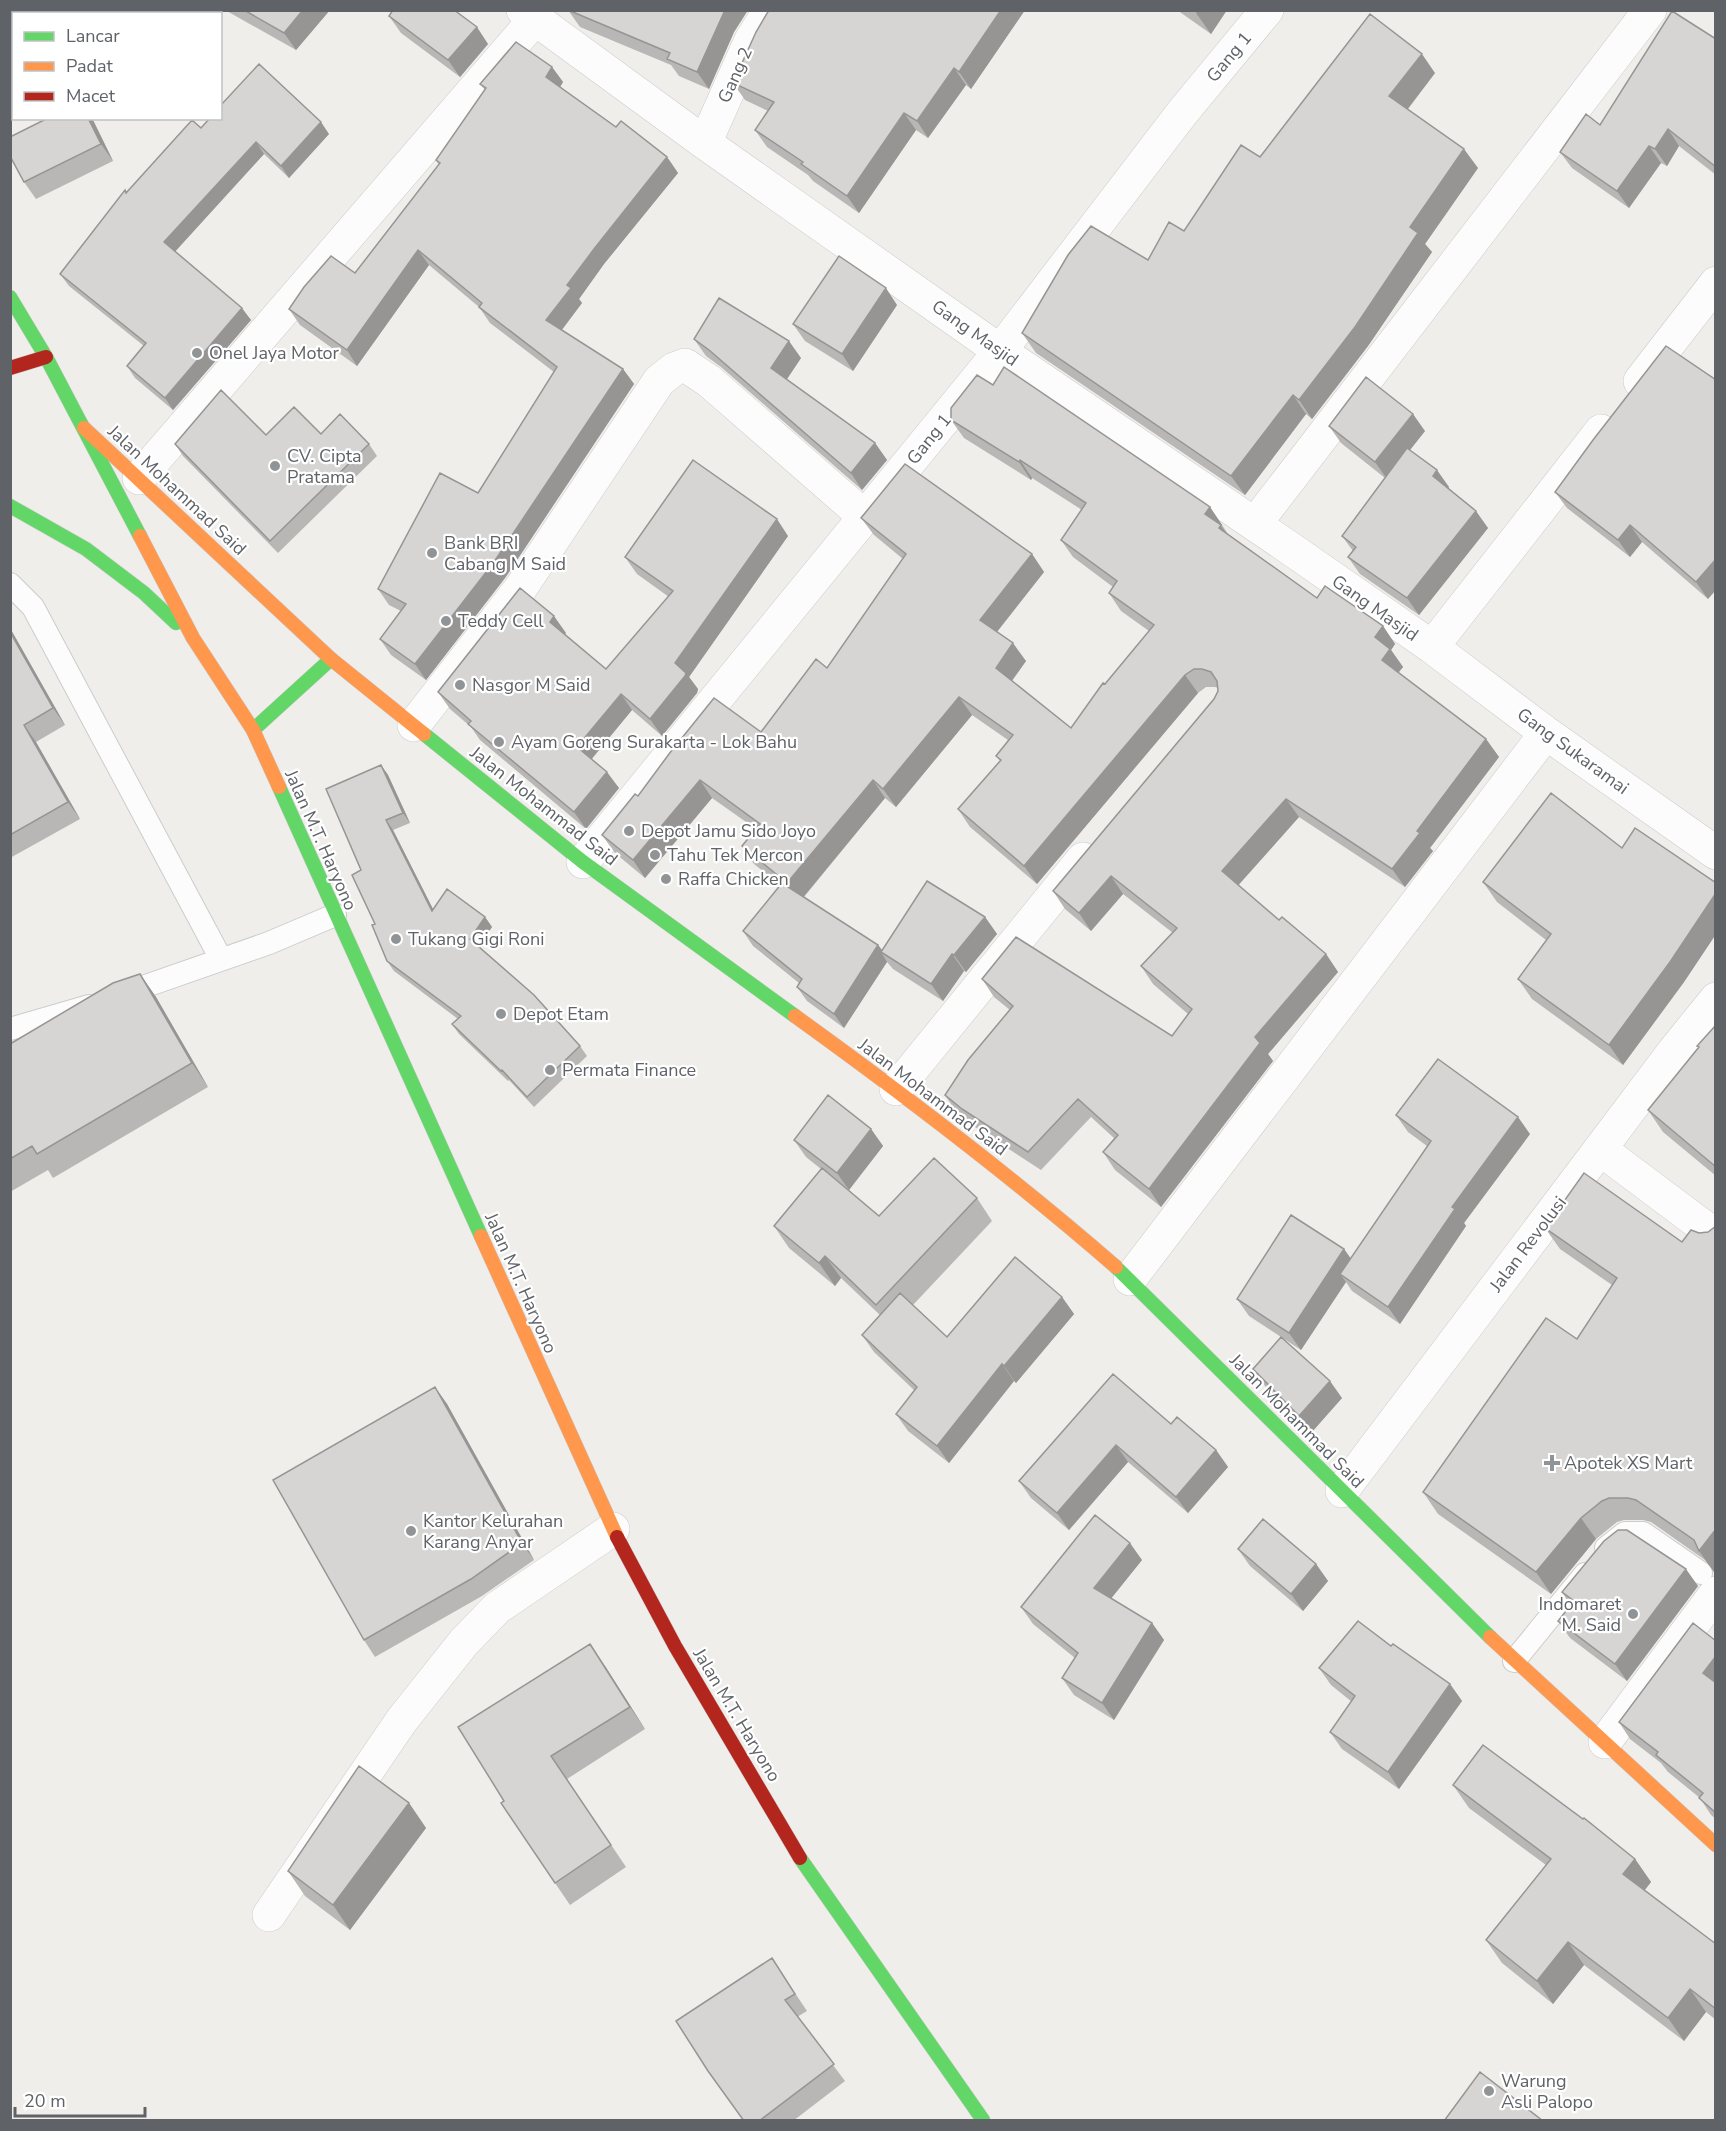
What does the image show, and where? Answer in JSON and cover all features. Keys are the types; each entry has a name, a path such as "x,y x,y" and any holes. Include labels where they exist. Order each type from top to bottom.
{"main road":[{"name":"Jalan M.T. Haryono","path":"10,297 46,357 193,638 253,730 613,1529 675,1646 804,1864 983,2121"},
{"path":"10,368 46,357"},
{"name":"Jalan Mohammad Said","path":"84,428 331,659 583,862 896,1089 1052,1211 1130,1279 1514,1661 1716,1845"},
{"path":"10,506 86,549 144,593 193,638"},
{"path":"253,730 331,659"}],"street":[{"name":"Gang 2","path":"705,143 751,40 770,10"},
{"name":"Gang 1","path":"583,862 1000,351 1182,113 1267,10"},
{"path":"1255,525 1650,10"},
{"name":"Gang Masjid","path":"529,15 705,143 1000,351 1432,647"},
{"path":"139,478 529,15"},
{"path":"1432,647 1716,283"},
{"path":"414,725 520,589 659,381 674,369 685,365 709,381 865,517"},
{"name":"Gang Sukaramai","path":"1432,647 1546,733 1716,853"},
{"path":"1130,1279 1546,733"},
{"path":"896,1089 1099,839"},
{"name":"Jalan Revolusi","path":"1342,1491 1716,999"},
{"path":"1600,1149 1716,1236"},
{"path":"268,1915 402,1720 464,1642 497,1608 613,1529"},
{"path":"1605,1742 1708,1583"}],"lane":[{"path":"10,584 33,607 221,959"},
{"path":"10,1029 86,1007 269,943 335,915"},
{"path":"1514,1661 1606,1548 1625,1533 1643,1533 1708,1583"}],"building":[{"path":"244,10 303,10 284,33"},
{"path":"393,10 454,10 477,27 448,60 389,16"},
{"path":"568,10 725,10 697,72 667,59 670,53"},
{"path":"769,10 1001,10 959,72 954,68 917,121 904,113 847,196 801,164 803,162 755,130 774,102 733,83 756,32"},
{"path":"1672,11 1716,39 1716,167 1668,129 1655,149 1649,146 1617,191 1560,152 1586,114 1600,125"},
{"path":"1370,14 1422,54 1389,96 1464,149 1410,227 1418,233 1355,327 1299,400 1293,395 1231,476 1022,333 1068,255 1091,226 1148,260 1169,222 1184,231 1241,145 1260,157"},
{"path":"516,42 552,67 546,77 616,127 621,121 667,157 567,285 571,288 546,320 623,369 494,562 415,664 380,639 406,604 378,589 440,473 478,493 557,367 479,307 482,303 418,250 347,350 289,309 304,287 331,256 355,273 440,163 436,160 486,88 480,84"},
{"path":"259,64 321,122 281,166 256,142 164,242 242,308 165,398 127,366 146,343 60,274 125,190 126,193 192,120 201,128 208,120 222,120 222,104"},
{"path":"44,120 89,120 101,144 24,182 10,156 10,137"},
{"path":"839,256 886,288 842,354 793,324"},
{"path":"719,298 789,341 771,368 875,443 851,473 694,339"},
{"path":"1666,346 1716,380 1716,559 1696,582 1630,525 1618,540 1555,492"},
{"path":"1004,367 1210,507 1205,514 1221,525 1219,528 1317,598 1325,586 1383,626 1375,637 1390,649 1382,660 1486,739 1417,831 1420,833 1392,869 1286,799 1222,871 1279,920 1282,917 1326,954 1255,1037 1260,1043 1149,1189 1103,1152 1118,1135 1078,1099 1028,1152 962,1109 945,1095 968,1060 1013,1006 982,979 1016,937 1172,1036 1192,1009 1141,966 1177,928 1111,876 1079,913 1053,891 1214,699 1218,691 1217,681 1211,672 1194,669 1185,675 1024,866 958,809 1001,760 996,756 1013,735 959,697 883,789 873,780 787,883 742,846 760,824 700,780 633,860 602,835 635,794 638,796 714,698 761,732 816,659 827,668 906,554 861,518 905,464 1032,554 980,620 1013,643 996,668 1071,728 1103,683 1105,684 1154,625 1109,593 1117,581 1061,540 1086,503 1020,460 1019,462 951,420 951,408 977,375 993,385"},
{"path":"1366,377 1413,414 1375,462 1329,426"},
{"path":"221,390 266,435 294,407 321,434 340,414 369,444 270,541 175,444"},
{"path":"1407,448 1437,470 1433,476 1476,511 1407,598 1348,557 1356,547 1342,536"},
{"path":"693,460 777,519 675,663 686,673 685,676 650,719 621,694 577,747 607,772 574,812 468,724 471,721 438,692 520,588 554,616 550,622 606,669 673,591 625,557"},
{"path":"10,632 53,708 24,725 68,802 10,835"},
{"path":"381,765 403,813 386,820 432,911 447,889 485,917 470,939 534,995 580,1046 527,1097 502,1070 452,1024 461,1016 387,961 372,925 375,924 352,875 361,870 326,789"},
{"path":"1551,793 1622,848 1635,828 1716,883 1716,893 1670,962 1609,1045 1518,979 1551,934 1483,882"},
{"path":"927,881 985,917 954,955 952,954 931,984 881,952"},
{"path":"782,883 878,945 834,1014 797,987 802,979 743,931"},
{"path":"140,974 192,1063 37,1154 32,1146 10,1159 10,1044 113,983"},
{"path":"1716,1025 1716,1167 1648,1110"},
{"path":"1438,1059 1518,1117 1452,1207 1455,1209 1388,1307 1340,1274 1431,1141 1396,1115"},
{"path":"828,1095 871,1129 837,1173 794,1140"},
{"path":"934,1158 977,1198 876,1305 825,1256 819,1263 774,1226 822,1168 879,1216"},
{"path":"1584,1173 1682,1242 1691,1230 1699,1233 1708,1232 1716,1226 1716,1529 1699,1551 1694,1540 1636,1500 1609,1498 1581,1518 1536,1572 1423,1492 1546,1318 1577,1339 1617,1278 1545,1228"},
{"path":"1291,1215 1344,1249 1289,1333 1237,1299"},
{"path":"1015,1257 1062,1297 1004,1366 1002,1364 937,1446 896,1414 917,1387 862,1335 900,1293 947,1337"},
{"path":"1281,1337 1330,1381 1299,1416 1253,1369"},
{"path":"1113,1374 1171,1424 1177,1417 1216,1450 1176,1497 1116,1445 1057,1513 1019,1481"},
{"name":"Kantor Kelurahan Karang Anyar","path":"435,1387 522,1543 471,1579 364,1640 273,1480"},
{"path":"1095,1515 1130,1543 1094,1588 1152,1623 1102,1703 1062,1678 1078,1653 1021,1607"},
{"path":"1263,1519 1316,1564 1291,1594 1238,1549"},
{"path":"1618,1530 1627,1530 1686,1569 1615,1664 1558,1621 1574,1601 1562,1592 1604,1541"},
{"path":"1358,1621 1391,1646 1393,1644 1450,1684 1388,1772 1330,1732 1355,1696 1319,1668"},
{"path":"1693,1623 1716,1641 1716,1656 1703,1673 1716,1683 1716,1813 1699,1798 1703,1793 1656,1755 1658,1752 1619,1722"},
{"path":"590,1644 630,1707 551,1756 611,1845 555,1883 501,1803 504,1801 458,1727"},
{"path":"1483,1745 1584,1818 1635,1859 1623,1874 1716,1944 1716,2009 1690,1989 1668,2018 1568,1942 1537,1981 1486,1940 1551,1859 1453,1785"},
{"path":"359,1766 409,1803 333,1905 288,1871"},
{"path":"772,1958 795,1994 785,2000 834,2064 759,2121 744,2121 676,2021"},
{"path":"1480,2072 1543,2121 1444,2121"}],"traffic: fast":[{"path":"10,297 46,357 140,536"},
{"path":"10,506 86,549 144,593 176,623"},
{"path":"253,730 331,659"},
{"path":"424,734 583,862 795,1016"},
{"path":"279,787 481,1236"},
{"path":"1116,1267 1490,1637"},
{"path":"800,1858 983,2120"}],"traffic: slow":[{"path":"84,428 331,659 424,734"},
{"path":"140,536 193,638 253,730 279,787"},
{"path":"795,1016 959,1138 1116,1267"},
{"path":"481,1236 617,1537"},
{"path":"1490,1637 1716,1845"}],"traffic: jam":[{"path":"10,368 46,357"},
{"path":"617,1537 675,1646 800,1858"}],"place":[{"name":"Onel Jaya Motor","path":"197,353"},
{"name":"CV. Cipta Pratama","path":"275,466"},
{"name":"Bank BRI Cabang M Said","path":"432,553"},
{"name":"Teddy Cell","path":"446,621"},
{"name":"Nasgor M Said","path":"460,685"},
{"name":"Ayam Goreng Surakarta - Lok Bahu","path":"499,742"},
{"name":"Depot Jamu Sido Joyo","path":"629,831"},
{"name":"Tahu Tek Mercon","path":"655,855"},
{"name":"Raffa Chicken","path":"666,879"},
{"name":"Tukang Gigi Roni","path":"396,939"},
{"name":"Depot Etam","path":"501,1014"},
{"name":"Permata Finance","path":"550,1070"},
{"name":"Apotek XS Mart","path":"1552,1463"},
{"name":"Kantor Kelurahan Karang Anyar","path":"411,1531"},
{"name":"Indomaret M. Said","path":"1633,1614"},
{"name":"Warung Asli Palopo","path":"1489,2091"}]}
